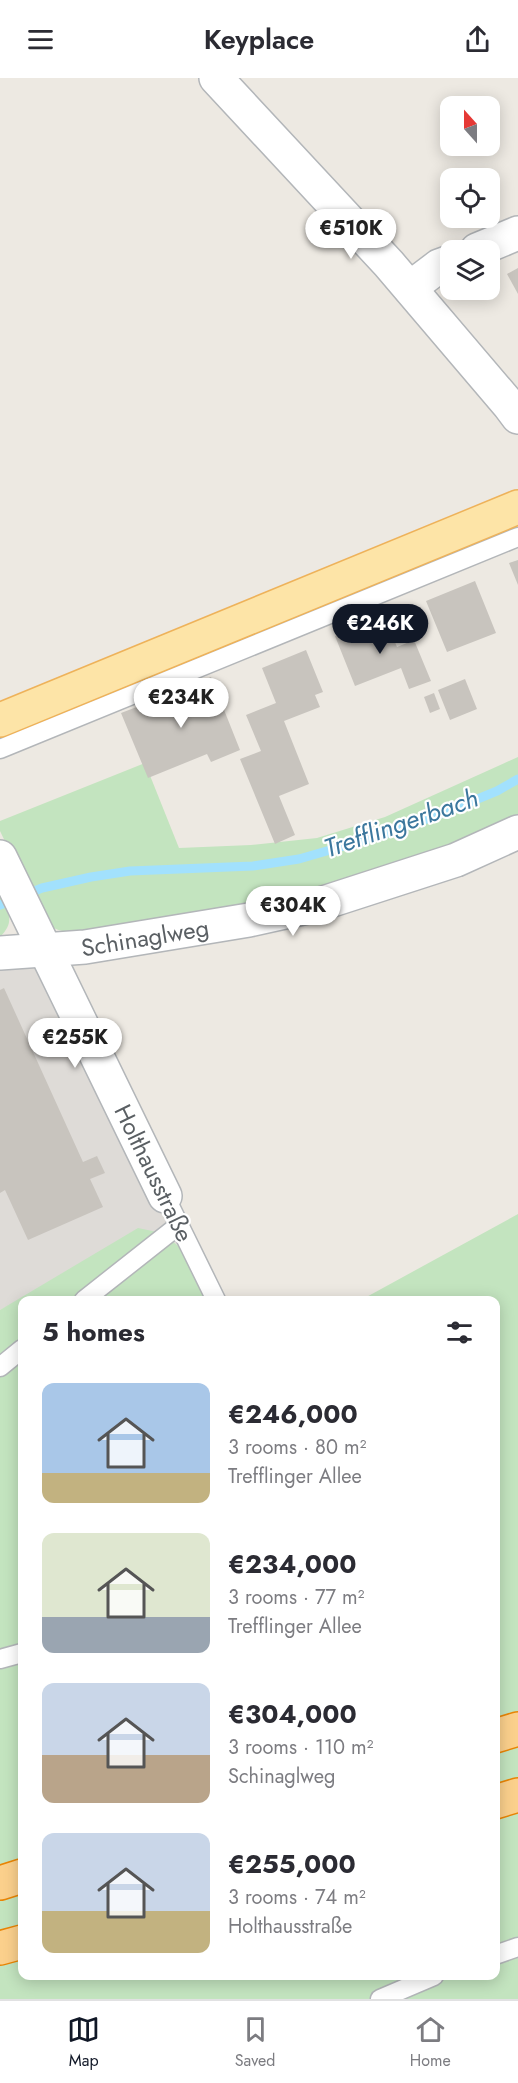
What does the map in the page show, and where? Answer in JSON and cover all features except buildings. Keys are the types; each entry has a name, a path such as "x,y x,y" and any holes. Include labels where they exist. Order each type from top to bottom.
{"highway":[{"path":"500,1734 518,1729"},
{"path":"500,1800 518,1795"},
{"path":"0,1883 18,1877"},
{"path":"0,1948 18,1943"}],"main road":[{"path":"0,720 518,507"}],"street":[{"path":"216,78 410,288 518,417"},
{"path":"500,240 518,233"},
{"path":"410,288 440,266"},
{"name":"Schinaglweg","path":"45,949 85,947 167,934 249,920 317,905 456,860 518,832"},
{"name":"Holthausstraße","path":"4,866 165,1196"},
{"path":"0,953 45,949"}],"lane":[{"path":"0,749 518,537"},
{"name":"Holthausstraße","path":"165,1196 214,1296"},
{"path":"89,1296 179,1225"},
{"path":"0,1367 18,1352"},
{"path":"0,1659 18,1654"},
{"path":"500,1953 518,1947"},
{"path":"380,1999 425,1980"}],"shaded area":[{"path":"37,966 182,1249 162,1233 29,1296 18,1296 18,1301 0,1310 0,967"}],"green space":[{"path":"518,757 518,819 423,858 264,903 93,933 59,930 42,918 0,831 0,821 145,763 179,848 251,845 317,838 385,817"},
{"path":"0,894 8,911 9,921 0,937"},
{"path":"518,1214 518,1999 0,1999 0,1310 18,1299 18,1980 500,1980 500,1296 368,1296"},
{"path":"138,1228 162,1233 182,1249 204,1296 24,1296"}],"waterway":[{"name":"Trefflingerbach","path":"0,905 42,888 91,877 130,871 253,866 299,859 382,835 446,812 497,791 518,779"}]}
